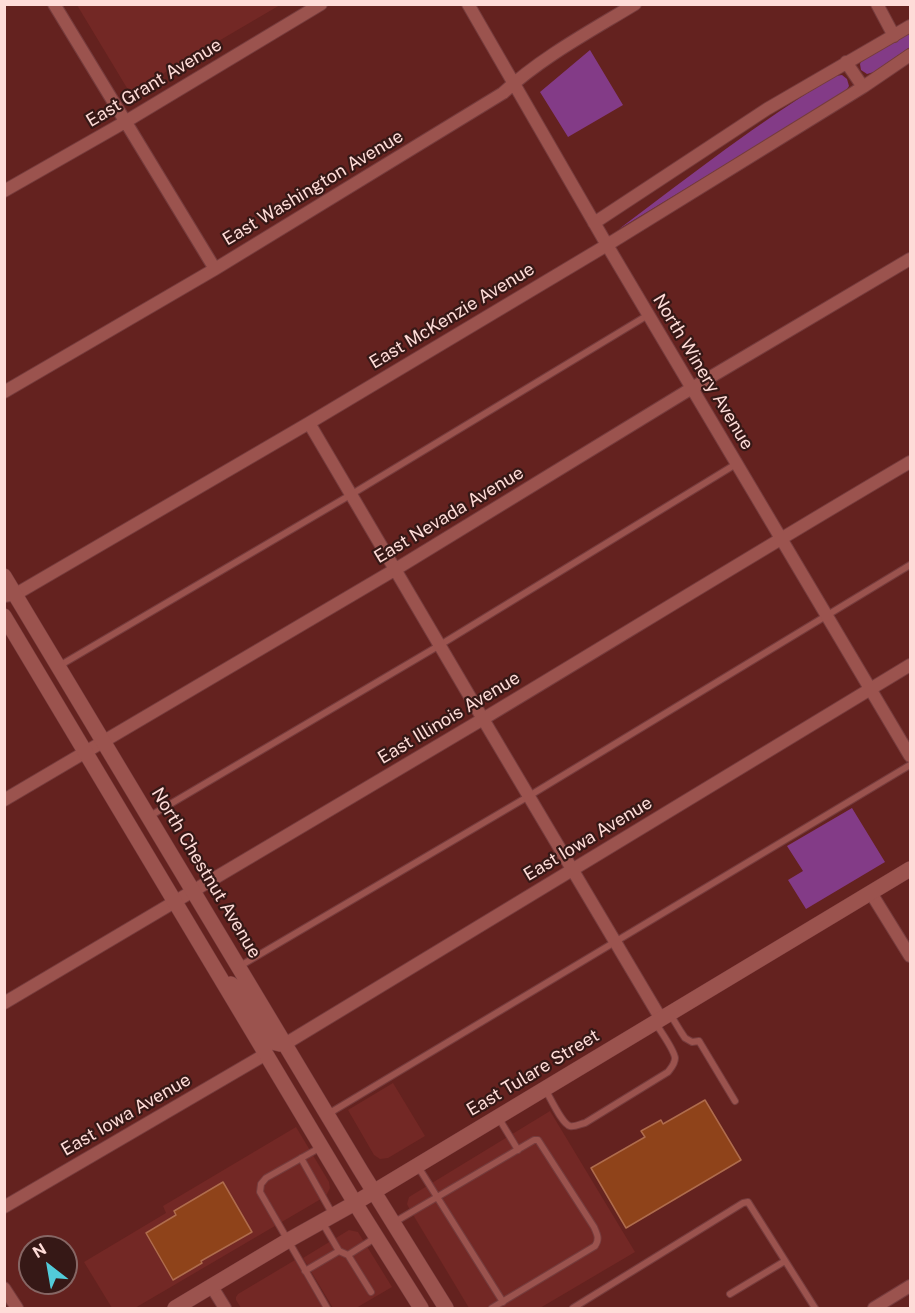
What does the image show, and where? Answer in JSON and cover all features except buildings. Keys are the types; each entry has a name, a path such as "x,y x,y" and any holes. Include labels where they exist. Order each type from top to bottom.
{"main road":[{"name":"North Chestnut Avenue","path":"4,576 10,595 59,666 446,1308"},
{"path":"4,616 355,1203 421,1308"},
{"name":"East Tulare Street","path":"175,1308 355,1203 910,869"},
{"path":"221,978 240,992 272,1042 285,1044"}],"street":[{"path":"54,4 215,269"},
{"name":"East Grant Avenue","path":"4,191 125,122 321,4"},
{"name":"North Winery Avenue","path":"468,4 606,245 910,756"},
{"name":"East Washington Avenue","path":"4,392 215,269 503,93 522,75 556,51 635,4"},
{"path":"877,4 894,36"},
{"path":"594,223 767,110 910,26"},
{"name":"East McKenzie Avenue","path":"10,595 309,423 606,245 910,56"},
{"path":"846,62 863,87"},
{"name":"East Nevada Avenue","path":"4,800 396,569 692,388 910,259"},
{"path":"309,423 615,943 662,1018"},
{"name":"East Illinois Avenue","path":"4,1003 910,462"},
{"name":"East Iowa Avenue","path":"285,1044 910,665"},
{"path":"871,893 910,956"},
{"name":"East Iowa Avenue","path":"4,1208 266,1053"},
{"path":"874,1308 910,1286"},
{"path":"212,1287 225,1308"},
{"path":"4,1288 17,1308"}],"lane":[{"path":"59,666 352,494 648,315"},
{"path":"149,816 440,645 736,464"},
{"path":"239,966 529,796 910,565"},
{"path":"327,1114 910,765"},
{"path":"545,1089 564,1122 569,1126 585,1123 668,1072 674,1065 675,1058 662,1018"},
{"path":"662,1018 692,1042 699,1041 735,1101"},
{"path":"498,1117 518,1150"},
{"path":"393,1222 534,1140 538,1140 599,1237 595,1246 492,1308"},
{"path":"322,1146 266,1178 261,1184 260,1192 327,1308"},
{"path":"301,1158 339,1251 348,1255 371,1292"},
{"path":"417,1165 503,1302"},
{"path":"573,1308 748,1202 815,1308"},
{"path":"348,1255 376,1237"},
{"path":"305,1271 339,1251"},
{"path":"730,1294 785,1261"}],"shaded area":[{"path":"77,5 280,5 130,93"},
{"path":"910,30 910,47 874,72 867,74 861,70 860,64 863,58"},
{"path":"590,50 623,105 568,137 540,92"},
{"path":"842,75 847,79 849,86 845,92 619,229 752,130 807,93 835,76"},
{"path":"852,808 885,862 806,909 788,880 803,871 787,846"},
{"path":"393,1083 425,1136 388,1158 380,1159 374,1155 348,1110"},
{"path":"550,1111 635,1252 540,1308 469,1308 409,1208 407,1204 409,1197"},
{"path":"296,1127 329,1182 330,1188 326,1196 135,1308 112,1308 84,1262 166,1213 163,1206"},
{"path":"349,1230 358,1232 392,1287 356,1308 333,1308 303,1258"},
{"path":"295,1260 323,1308 241,1308 236,1300 238,1294"}]}
